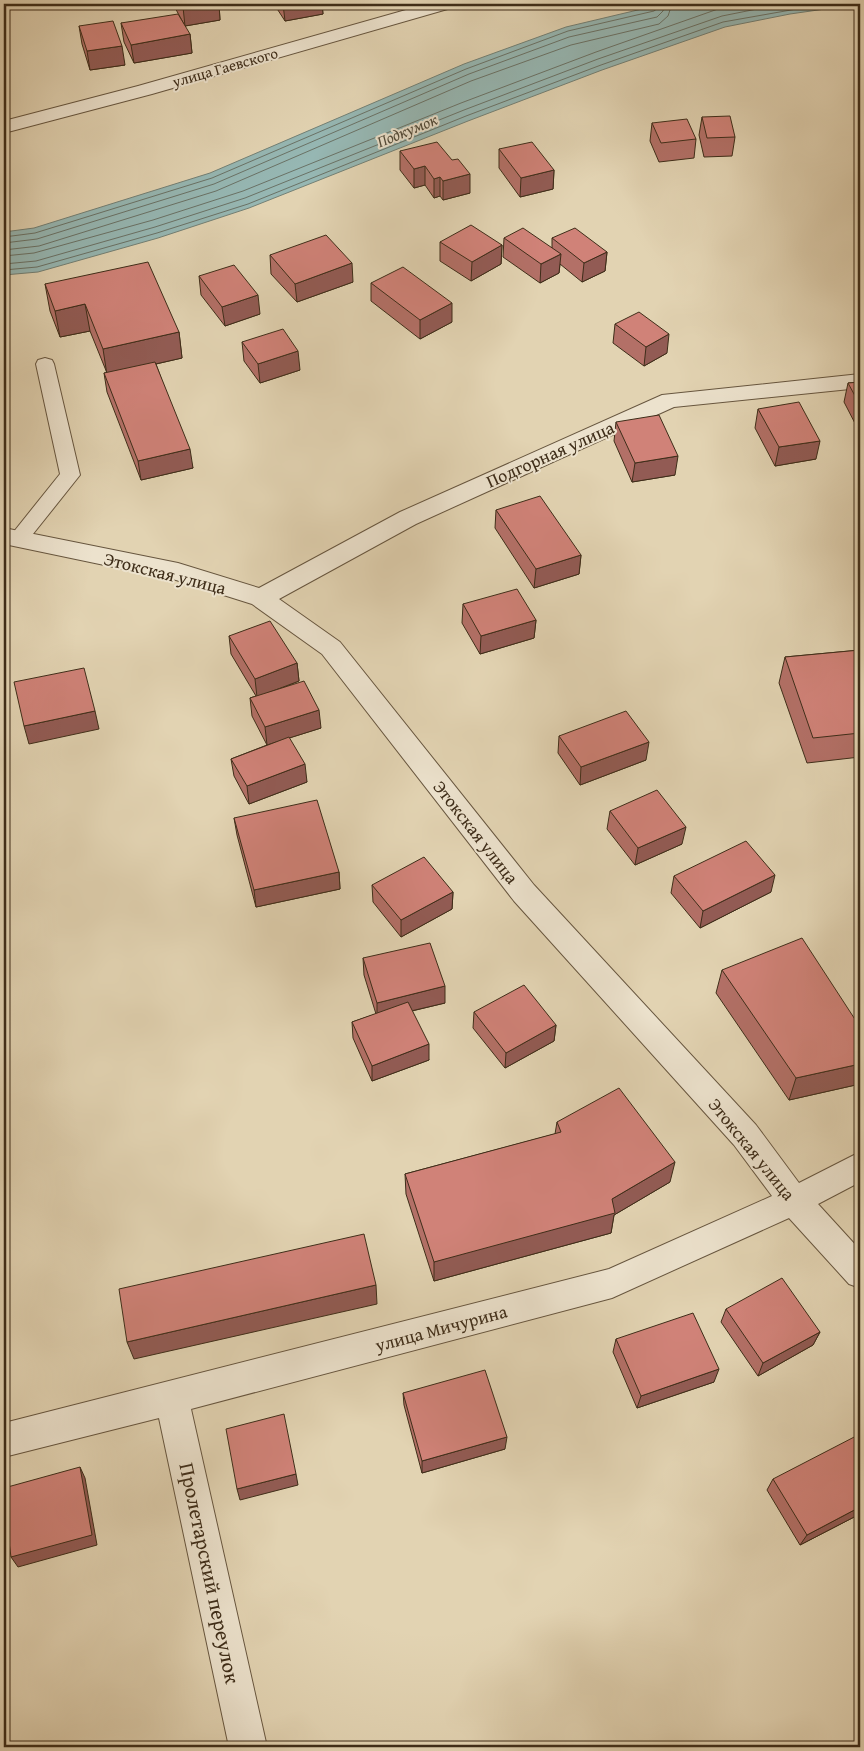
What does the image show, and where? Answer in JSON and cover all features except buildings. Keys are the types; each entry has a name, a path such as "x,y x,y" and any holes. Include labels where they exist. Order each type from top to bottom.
{"street":[{"name":"улица Гаевского","path":"4,127 145,90 444,4"},
{"name":"Подгорная улица","path":"261,598 408,518 670,400 860,381"},
{"name":"Этокская улица","path":"11,537 178,572 261,598 332,648 524,892 745,1135 794,1201 860,1273"},
{"name":"улица Мичурина","path":"4,1440 612,1283 794,1201 860,1166"},
{"name":"Пролетарский переулок","path":"172,1398 248,1747"}],"lane":[{"path":"11,537 70,475 45,364"}],"water":[{"name":"Подкумок","path":"663,4 860,4 790,14 725,27 602,70 249,208 158,238 38,272 4,275 4,232 34,228 210,173 464,64 566,27"}]}
